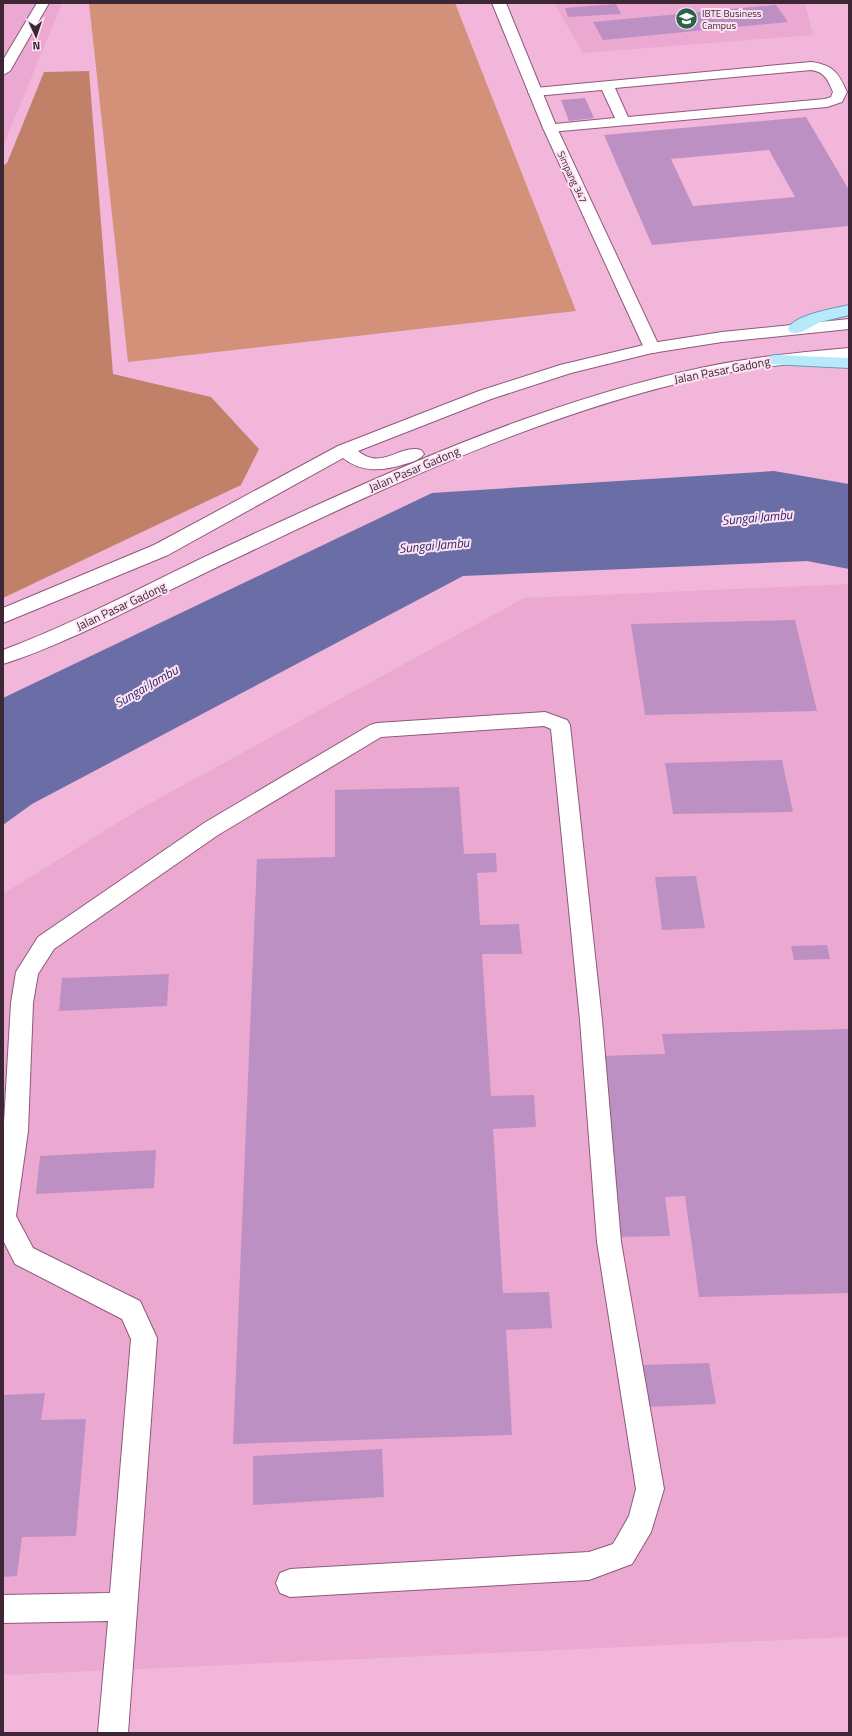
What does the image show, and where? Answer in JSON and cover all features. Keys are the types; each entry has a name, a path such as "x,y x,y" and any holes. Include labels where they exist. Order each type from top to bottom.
{"main road":[{"path":"796,328 814,319 849,310"},
{"path":"776,360 849,363"}],"street":[{"name":"Simpang 347","path":"499,3 550,128 652,348"},
{"path":"3,616 160,550 344,450 485,395 566,369 652,348 722,337 796,328 849,324"},
{"name":"Jalan Pasar Gadong","path":"3,657 116,610 230,553 376,484 448,455 522,428 649,385 690,375 776,360 849,354"},
{"path":"344,450 359,461 369,464 384,464 399,460 489,424 592,392 649,385"}],"lane":[{"path":"3,71 43,3"},
{"path":"535,92 811,66 820,67 831,73 840,92 837,99 827,103 550,128"},
{"path":"607,86 624,122"},
{"path":"114,1733 122,1607 144,1338 130,1310 24,1256 4,1217 16,1131 22,1002 27,972 46,943 211,829 377,730 545,718 560,725 561,733 591,1020 609,1242 650,1489 641,1522 622,1554 589,1566 290,1583"},
{"path":"3,1609 122,1607"}],"shaded area":[{"path":"3,3 62,3 3,147"},
{"path":"89,3 455,3 576,311 128,362"},
{"name":"IBTE Business Campus","path":"554,3 805,3 813,35 583,53"},
{"path":"89,71 113,374 211,397 259,449 241,485 3,598 3,166 7,163 44,72"},
{"path":"849,584 849,1637 3,1675 3,894 138,810 524,598"}],"water":[{"name":"Sungai Jambu","path":"774,471 849,484 849,569 807,561 463,576 32,804 3,825 3,698 432,493"}],"building":[{"path":"616,4 621,14 568,17 565,8"},
{"path":"776,5 788,22 603,40 593,22"},
{"path":"585,98 594,118 569,121 561,100"},
{"path":"806,117 849,190 849,226 652,245 604,135","holes":["769,150 795,197 693,206 671,159"]},
{"path":"795,620 817,711 645,715 631,624"},
{"path":"782,760 793,812 673,814 665,763"},
{"path":"459,787 464,854 496,853 497,872 477,873 480,925 519,924 522,954 482,954 491,1096 534,1095 536,1127 493,1129 503,1293 549,1292 552,1328 506,1330 512,1435 233,1444 257,859 335,857 335,790"},
{"path":"696,876 705,928 662,930 655,877"},
{"path":"827,945 830,959 794,960 791,946"},
{"path":"169,974 167,1006 59,1011 62,978"},
{"path":"849,1029 849,1293 699,1297 685,1196 665,1197 670,1236 617,1237 598,1056 665,1054 662,1034"},
{"path":"156,1150 154,1188 36,1194 40,1156"},
{"path":"709,1363 716,1404 647,1407 642,1365"},
{"path":"45,1393 41,1420 86,1419 76,1536 22,1537 17,1576 3,1577 3,1395"},
{"path":"382,1449 384,1497 253,1505 253,1456"}],"place":[{"name":"IBTE Business Campus","path":"686,19"}]}
